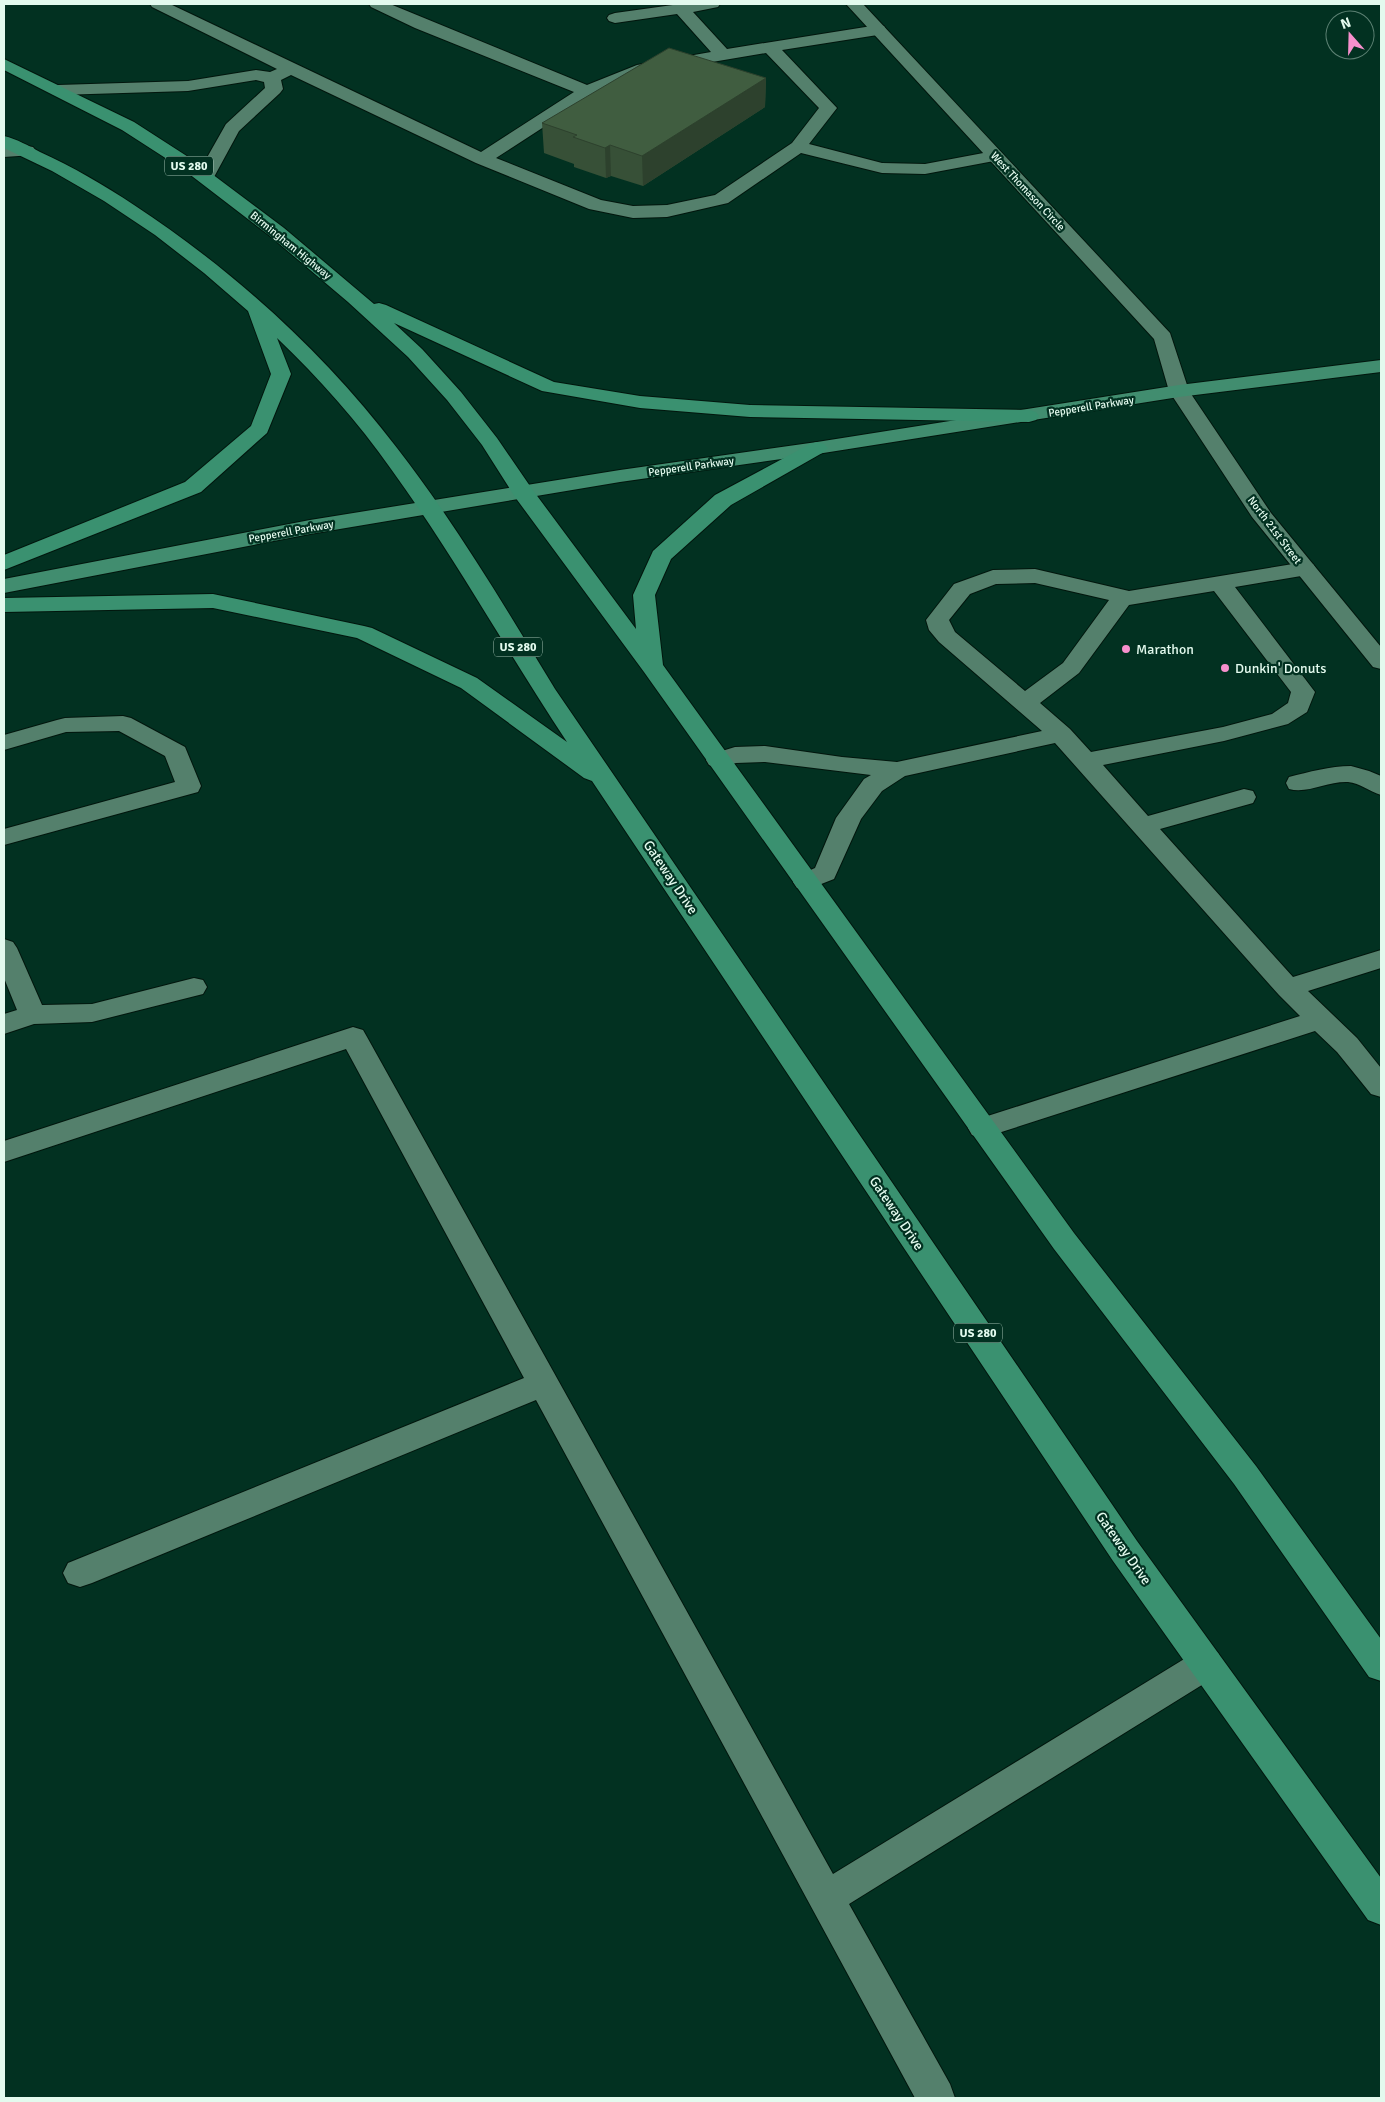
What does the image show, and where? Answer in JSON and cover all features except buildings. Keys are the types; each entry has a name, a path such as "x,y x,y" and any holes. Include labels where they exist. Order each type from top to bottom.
{"highway":[{"name":"Birmingham Highway","path":"4,64 128,126 205,177 276,232 355,298 415,353 454,396 490,442 523,492"},
{"name":"US 280","path":"4,141 27,151 98,190 154,226 208,266 255,306 300,348 342,393 383,442 429,507"},
{"path":"355,298 549,386 567,390 640,402 750,411 1029,416"},
{"path":"4,563 193,488 260,429 281,374 255,306"},
{"path":"652,667 644,595 662,556 723,500 817,448"},
{"name":"US 280","path":"523,492 652,667 1064,1241 1245,1475 1381,1666"},
{"name":"Gateway Drive","path":"429,507 488,598 543,689 610,785 1114,1535 1381,1908"},
{"path":"4,605 213,601 364,632 469,682 610,785"}],"main road":[{"name":"Pepperell Parkway","path":"4,586 310,526 1179,392 1381,366"}],"street":[{"path":"158,4 482,159 596,205 633,212 667,211 721,199 798,147 828,108 770,47"},
{"path":"377,4 421,24 587,91"},
{"path":"615,18 712,4"},
{"name":"West Thomason Circle","path":"854,4 1163,336 1179,392"},
{"path":"682,8 723,55"},
{"path":"482,159 587,91 642,69 878,30"},
{"path":"58,90 188,86 256,74 272,78 291,69"},
{"path":"205,177 232,128 274,89 272,78"},
{"path":"798,147 882,168 925,169 994,156"},
{"path":"4,152 27,151"},
{"name":"North 21st Street","path":"1179,392 1263,517 1381,662"},
{"path":"1305,569 1129,598 1035,576 993,578 962,589 937,620 941,630 1061,734 1288,988 1347,1045 1372,1061 1381,1087"},
{"path":"1086,761 1224,734 1280,719 1299,707 1303,692 1220,583"},
{"path":"1025,703 1071,668 1123,597"},
{"path":"4,742 66,725 123,723 176,752 188,786 4,837"},
{"path":"718,760 736,755 765,754 842,765 897,770 1061,734"},
{"path":"806,882 825,873 849,818 873,785 897,770"},
{"path":"1298,783 1347,773 1368,777 1381,787"},
{"path":"1143,825 1244,797"},
{"path":"4,948 33,1015"},
{"path":"1288,988 1381,959"},
{"path":"4,1024 33,1015 92,1013 194,987"},
{"path":"982,1128 1321,1019"},
{"path":"4,1152 353,1037 936,2098"},
{"path":"80,1573 543,1384"},
{"path":"826,1898 1206,1664"}],"place":[{"name":"Marathon","path":"1126,649"},
{"name":"Dunkin' Donuts","path":"1225,668"}]}
